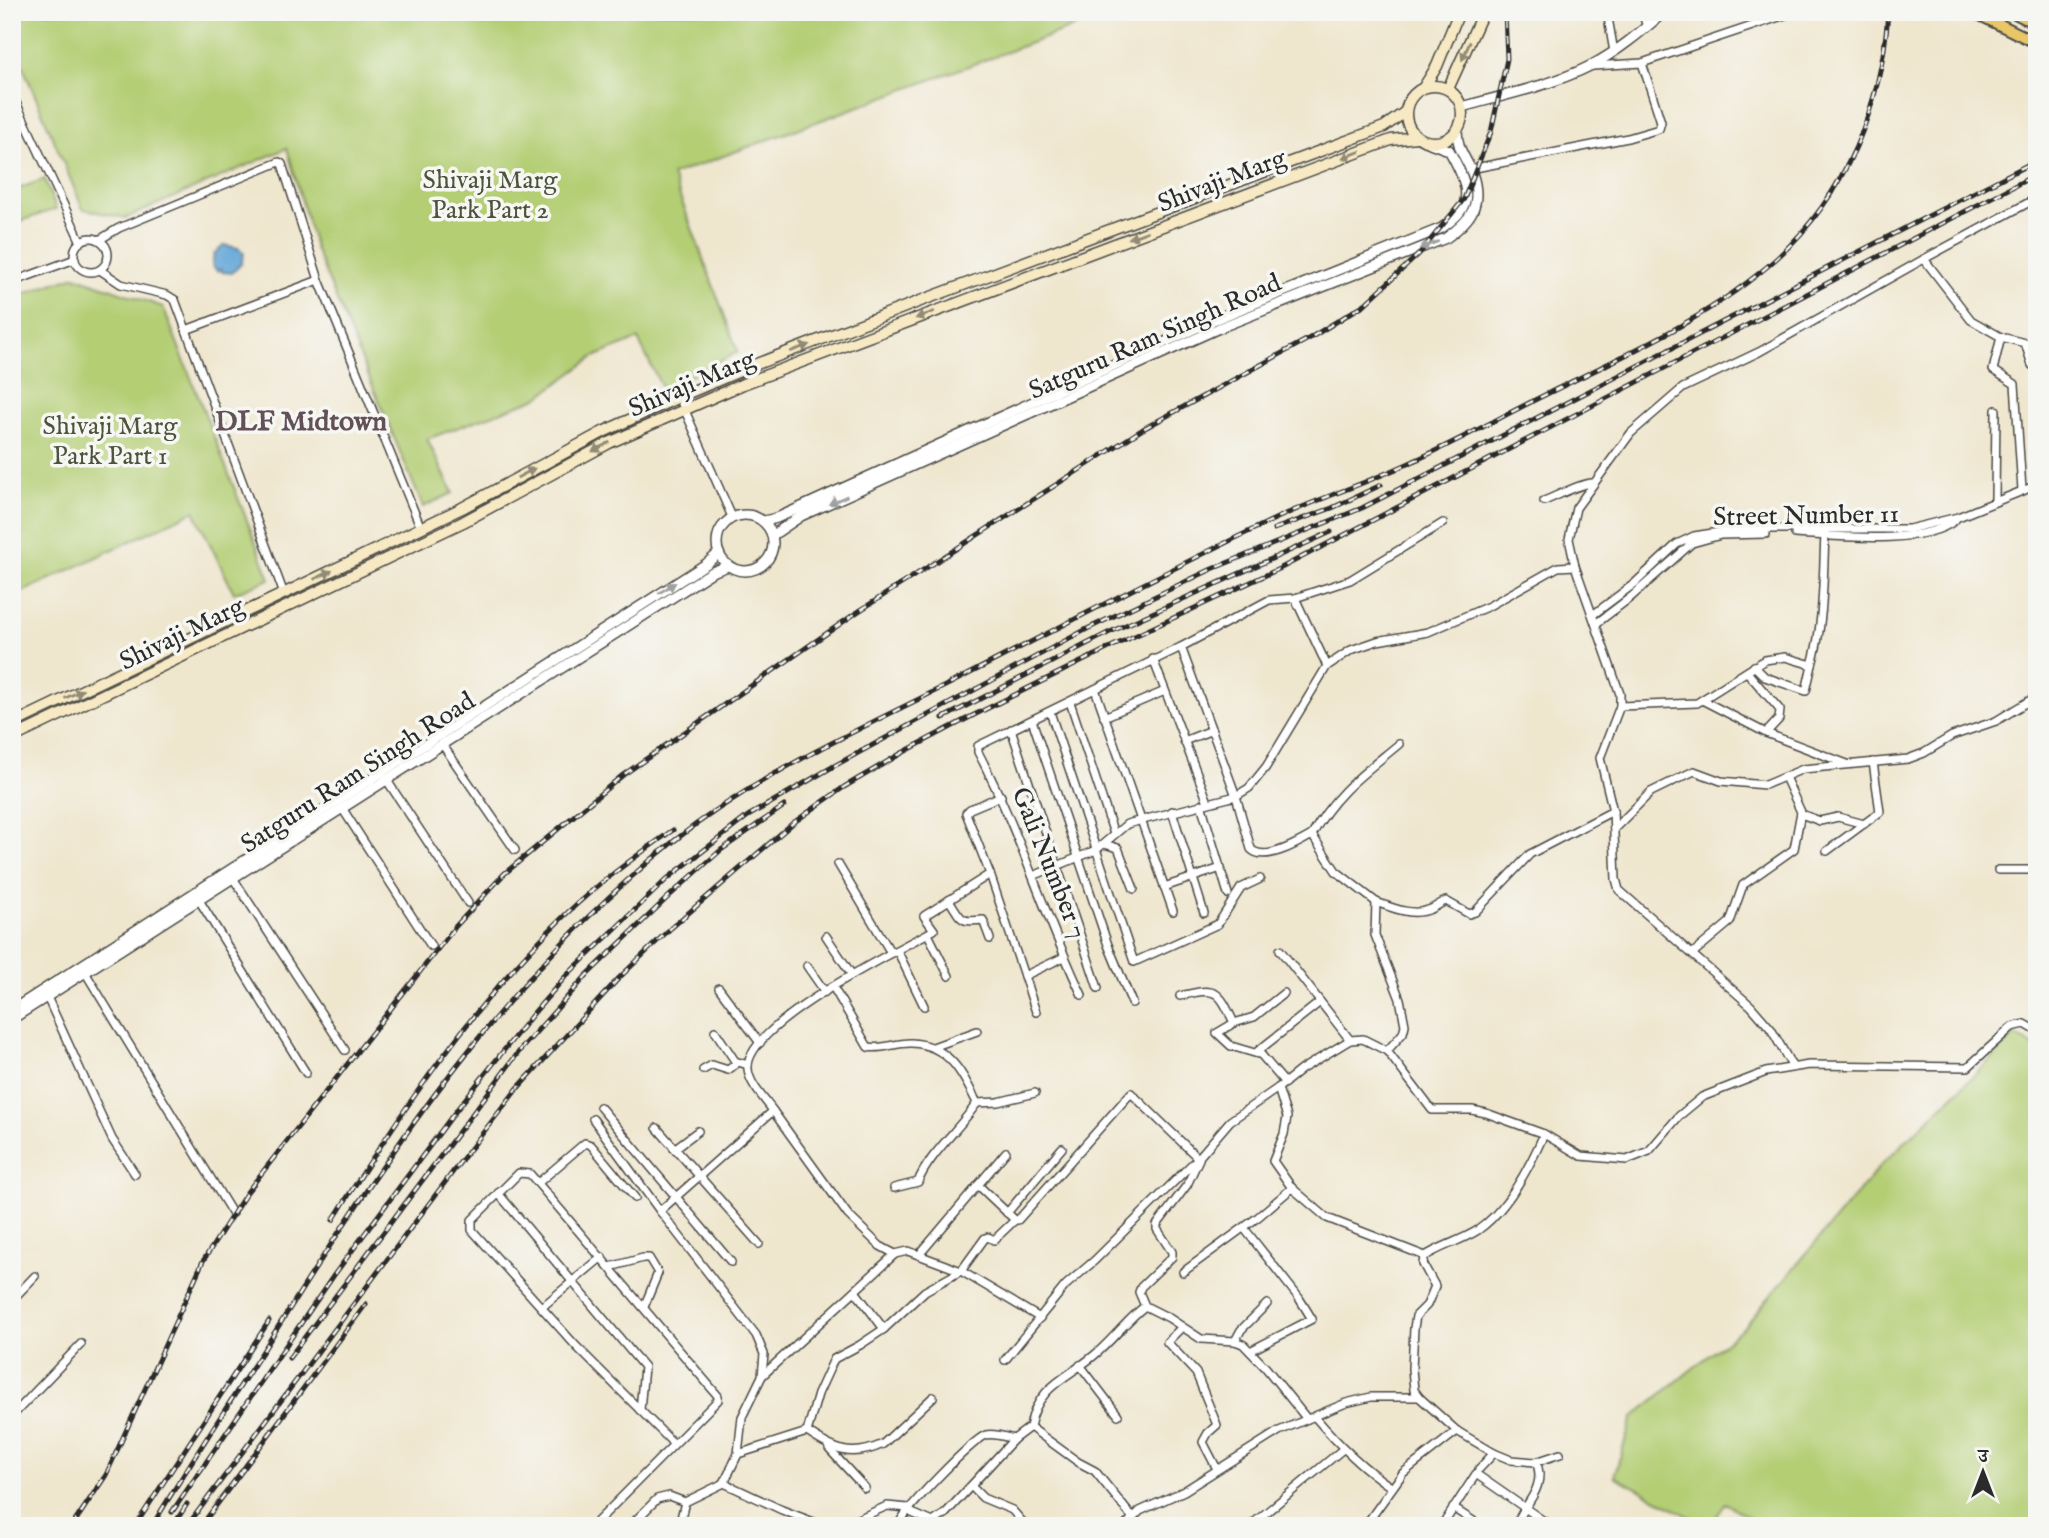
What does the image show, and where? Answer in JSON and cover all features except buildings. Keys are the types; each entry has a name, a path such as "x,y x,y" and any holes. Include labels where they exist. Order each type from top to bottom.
{"main road":[{"path":"1424,87 1437,66 1459,12"},
{"path":"1448,89 1483,12"},
{"path":"1974,12 2037,43"},
{"path":"2013,12 2037,24"},
{"path":"1424,87 1448,89 1457,97 1462,107 1462,120 1457,131 1445,141 1430,143 1416,137 1407,126 1405,112 1408,102 1414,93 1424,87"},
{"name":"Shivaji Marg","path":"12,724 421,527 603,432 679,397 923,300 1384,127 1405,112"},
{"name":"Shivaji Marg","path":"12,738 463,522 609,443 684,409 743,384 1391,140 1416,137"}],"street":[{"path":"1607,12 1614,52"},
{"path":"1643,12 1647,27"},
{"path":"1462,107 1550,82 1589,66 1614,52 1664,12"},
{"path":"1589,66 1642,63 1794,12"},
{"path":"1470,169 1659,130 1661,122 1642,63"},
{"path":"12,94 81,242"},
{"name":"Satguru Ram Singh Road","path":"773,535 802,516 1219,328 1446,238 1460,228 1471,215 1477,197 1470,169 1458,147 1457,131"},
{"name":"Satguru Ram Singh Road","path":"764,521 777,518 1216,319 1442,228 1461,212 1465,197 1463,175 1449,150 1430,143"},
{"path":"99,240 119,228 282,163 320,280 421,527"},
{"path":"1792,1066 1781,1044 1760,1015 1619,890 1613,811 1600,758 1619,706 1620,694 1575,566 1569,540 1576,508 1631,433 1679,390 1759,352 1924,258 2037,198"},
{"path":"100,270 108,257 107,247 99,240 90,238 81,242 75,250 75,259 85,271 100,270 121,284 171,296 175,300 284,594"},
{"path":"1924,258 1971,320 2001,337 2025,343 2032,365 2037,364"},
{"path":"12,282 75,259"},
{"path":"186,330 320,280"},
{"path":"2001,337 1993,370 2015,384 2022,490"},
{"path":"679,397 732,517"},
{"path":"1994,501 1996,410"},
{"path":"1544,501 1571,491 1583,483 1592,483"},
{"name":"Street Number 11","path":"1597,623 1687,547 1701,539 1721,535 1901,530 1958,517 2037,485"},
{"path":"743,514 754,516 764,521 773,535 774,548 768,560 758,568 738,570 728,566 719,553 717,540 722,527 732,517 743,514"},
{"path":"1098,988 1011,729 1181,647 1269,600 1295,598 1350,580 1443,523"},
{"name":"Street Number 11","path":"1594,614 1641,579 1687,538 1738,528 1825,533"},
{"path":"1754,666 1765,677 1807,691 1817,649 1823,593 1825,533"},
{"name":"Satguru Ram Singh Road","path":"12,1010 706,564 719,553"},
{"name":"Satguru Ram Singh Road","path":"12,1019 700,579 728,566"},
{"path":"1033,876 1096,850 1124,825 1236,796 1249,788 1266,767 1327,666 1350,650 1428,632 1489,606 1558,567 1575,566"},
{"path":"1295,598 1327,666"},
{"path":"1181,647 1236,796 1251,849 1255,853 1263,855 1312,835 1325,812 1342,792 1399,744"},
{"path":"1619,706 1704,701 1765,660 1784,657 1812,665"},
{"path":"1153,659 1204,803 1228,894"},
{"path":"1747,672 1780,710 1779,719 1766,733"},
{"path":"1094,689 1173,911"},
{"path":"1104,717 1150,700 1165,691"},
{"path":"1614,829 1651,792 1694,771 1721,780 1765,785 1803,769 1916,757 1952,736 1996,721 2037,696"},
{"path":"1704,701 1766,733 1849,765"},
{"path":"1070,702 1114,834"},
{"path":"1050,712 1134,962 1218,924 1241,888 1259,879"},
{"path":"1031,720 1108,945 1132,1003"},
{"name":"Gali Number 7","path":"1011,729 978,746 978,752 1001,796 1064,957 1082,995"},
{"path":"1184,741 1212,730"},
{"path":"442,744 515,850"},
{"path":"1827,850 1880,812 1873,762"},
{"path":"1693,953 1730,922 1743,885 1794,849 1801,814 1785,777"},
{"path":"386,779 467,903"},
{"path":"1001,796 966,813 990,874 1036,1012"},
{"path":"342,808 431,946"},
{"path":"1172,811 1204,913"},
{"path":"1312,835 1336,871 1376,902 1400,911 1428,911 1446,901 1469,914 1475,912 1530,854 1613,811"},
{"path":"1801,814 1819,821 1838,817 1864,824"},
{"path":"1104,844 1118,848 1134,889"},
{"path":"838,864 894,951 924,1006"},
{"path":"1164,887 1221,868"},
{"path":"1998,870 2037,870"},
{"path":"895,1254 880,1246 848,1215 752,1080 748,1065 752,1051 784,1019 852,975 934,930 924,916 990,874"},
{"path":"233,878 345,1050"},
{"path":"200,900 306,1073"},
{"path":"949,900 962,920 983,920 990,939"},
{"path":"1376,902 1375,935 1401,999 1405,1025 1403,1033 1387,1051"},
{"path":"928,934 949,976"},
{"path":"826,936 852,975"},
{"path":"1280,950 1350,1040"},
{"path":"1024,976 1064,957"},
{"path":"807,965 825,992"},
{"path":"85,972 232,1213"},
{"path":"832,987 868,1047 877,1049 911,1043 933,1047 960,1069 977,1103"},
{"path":"719,988 760,1043"},
{"path":"1180,996 1203,990 1218,994 1234,1023"},
{"path":"1284,993 1254,1017 1234,1023 1217,1033 1231,1046 1258,1054 1282,1086 1287,1117 1284,1134 1273,1161 1292,1188 1327,1218 1425,1255 1479,1229 1488,1221 1509,1197 1528,1168 1544,1134"},
{"path":"47,997 112,1139 135,1174"},
{"path":"1258,1054 1259,1049 1320,1002"},
{"path":"1005,1360 1066,1285 1094,1261 1199,1157 1230,1121 1282,1086 1301,1069 1350,1040 1363,1039 1387,1051 1432,1110 1472,1110 1486,1113 1544,1134 1581,1156 1612,1160 1635,1159 1649,1151 1679,1116 1702,1097 1745,1079 1792,1066 1968,1067 2012,1027 2025,1024 2037,1031"},
{"path":"715,1031 737,1063 748,1065"},
{"path":"933,1047 977,1031"},
{"path":"703,1070 712,1065 728,1070 737,1063"},
{"path":"977,1103 998,1102 1035,1093"},
{"path":"807,1432 818,1394 834,1359 884,1329 925,1292 961,1271 985,1238 994,1240 1018,1220 1131,1093 1199,1157"},
{"path":"894,1188 918,1182 923,1170 962,1125 977,1103"},
{"path":"600,1107 730,1262"},
{"path":"660,1211 773,1111"},
{"path":"593,1119 756,1335 764,1354 762,1376 742,1417 738,1454 724,1483 685,1502 669,1496 657,1499 630,1526"},
{"path":"657,1128 759,1244"},
{"path":"674,1149 698,1131"},
{"path":"538,1183 585,1143 591,1145 635,1198"},
{"path":"1007,1213 1062,1149"},
{"path":"919,1255 1006,1152"},
{"path":"1199,1157 1187,1185 1157,1225 1172,1252 1172,1257 1140,1289 1145,1306 1201,1339 1235,1341 1250,1351 1311,1418 1367,1471 1391,1487"},
{"path":"593,1526 719,1396 530,1174 523,1171 519,1173 472,1220 471,1227 542,1307 673,1443"},
{"path":"978,1185 1015,1220"},
{"path":"1183,1272 1244,1228 1292,1188"},
{"path":"498,1193 644,1367 640,1410"},
{"path":"1244,1228 1299,1298 1312,1320 1250,1351"},
{"path":"762,1376 895,1254 908,1251 961,1271 1040,1318"},
{"path":"1425,1255 1423,1264 1435,1286 1427,1305 1416,1316 1414,1328 1412,1369 1414,1390 1419,1398 1457,1431 1511,1460 1536,1462 1560,1454"},
{"path":"542,1307 602,1257"},
{"path":"610,1267 649,1258 658,1273 644,1307"},
{"path":"12,1300 35,1276"},
{"path":"855,1291 884,1329"},
{"path":"1235,1341 1241,1330 1267,1304"},
{"path":"842,1526 887,1506 908,1508 912,1513 933,1522 945,1514 1014,1439 1030,1427 1046,1392 1064,1375 1096,1354 1145,1306"},
{"path":"1182,1326 1167,1342 1196,1373 1217,1425 1203,1442 1217,1469"},
{"path":"12,1416 80,1344"},
{"path":"1080,1365 1118,1415"},
{"path":"807,1432 841,1451 880,1446 933,1397"},
{"path":"1125,1526 1132,1517 1159,1501 1184,1491 1279,1431 1346,1403 1371,1397 1419,1398"},
{"path":"1030,1427 1095,1471 1132,1517"},
{"path":"1365,1526 1403,1472 1457,1431"},
{"path":"738,1454 807,1432"},
{"path":"898,1526 908,1508 978,1439 991,1434 1014,1439"},
{"path":"824,1443 865,1488"},
{"path":"1250,1526 1343,1448"},
{"path":"1479,1469 1494,1453"},
{"path":"1515,1526 1538,1485 1540,1475 1536,1462"},
{"path":"1441,1526 1476,1474 1551,1526"},
{"path":"724,1483 824,1526"},
{"path":"971,1486 983,1498 1012,1510 1026,1526"},
{"path":"680,1526 685,1502"},
{"path":"1453,1508 1481,1526"}],"green space":[{"name":"Shivaji Marg Park Part 2","path":"12,12 1115,12 672,175 738,352 663,390 638,339 594,357 537,398 427,439 453,493 423,507 315,248 287,148 126,218 83,209 12,41"},
{"path":"45,179 56,209 12,224 12,191"},
{"name":"Shivaji Marg Park Part 1","path":"75,276 163,307 270,579 234,593 194,511 12,597 12,298"},
{"path":"2015,1036 2037,1047 2037,1526 1762,1526 1726,1503 1710,1526 1707,1526 1614,1476 1633,1417 1745,1326 1883,1163"}],"water":[{"path":"224,245 238,248 244,253 241,264 232,273 222,272 221,269 217,271 212,265 214,254"}],"railway":[{"path":"72,1526 106,1475 203,1261 247,1192 455,927 504,874 623,775 856,613 1143,429 1310,338 1365,304 1419,254 1464,199 1491,132 1507,59 1505,12"},
{"path":"152,1526 311,1275 450,1074 501,1011 555,951 612,894 705,818 805,757 1235,538 1442,448 1658,338 1720,302 1777,258 1823,206 1841,177 1856,146 1878,81 1888,12"},
{"path":"172,1512 334,1275 458,1108 532,1015 566,976 667,879 748,816 834,766 1087,629 1212,569 1362,508 2037,160"},
{"path":"187,1526 517,1089 619,978 671,928 793,823 844,787 974,715 1113,646 1281,568 2037,174"},
{"path":"1274,529 1332,508 1381,485"},
{"path":"943,718 1108,633 1331,532"},
{"path":"289,1358 521,1049 587,975 721,850 784,806"},
{"path":"333,1220 412,1100 499,986 577,904 673,830"},
{"path":"201,1526 366,1304"},
{"path":"135,1526 269,1321"},
{"path":"173,1526 187,1504"}],"district":[{"name":"DLF Midtown","path":"301,422"}]}
